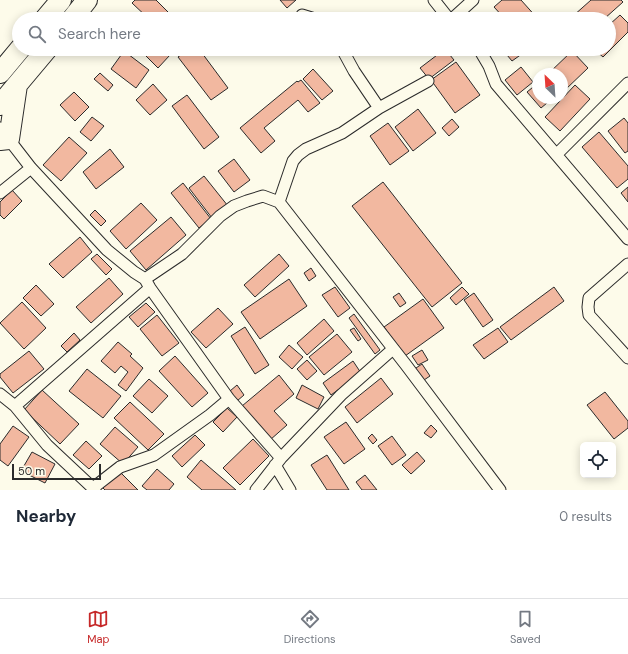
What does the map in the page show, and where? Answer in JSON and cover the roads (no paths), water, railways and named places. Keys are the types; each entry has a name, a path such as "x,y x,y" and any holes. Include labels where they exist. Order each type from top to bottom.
{"highway":[{"path":"51,12 61,0"},
{"path":"78,12 88,0"},
{"path":"0,73 14,56"},
{"path":"0,105 41,56"},
{"path":"3,136 17,85"}],"street":[{"path":"434,0 444,12"},
{"path":"458,12 473,0"},
{"path":"346,56 379,108"},
{"path":"483,56 496,84 628,239"},
{"path":"279,202 293,161 298,155 342,133 379,108 428,81"},
{"path":"557,154 628,83"},
{"path":"3,136 107,250 147,284 229,399 278,462 290,490"},
{"path":"0,193 31,168"},
{"path":"15,406 147,284 182,254 220,216 234,206 247,200 263,196 279,202 500,490"},
{"path":"628,264 589,298 588,306 589,315 628,358"},
{"path":"256,490 278,462 341,395 393,349"},
{"path":"0,394 15,406 47,445 94,489 120,467 154,455 210,416 229,399"}]}
